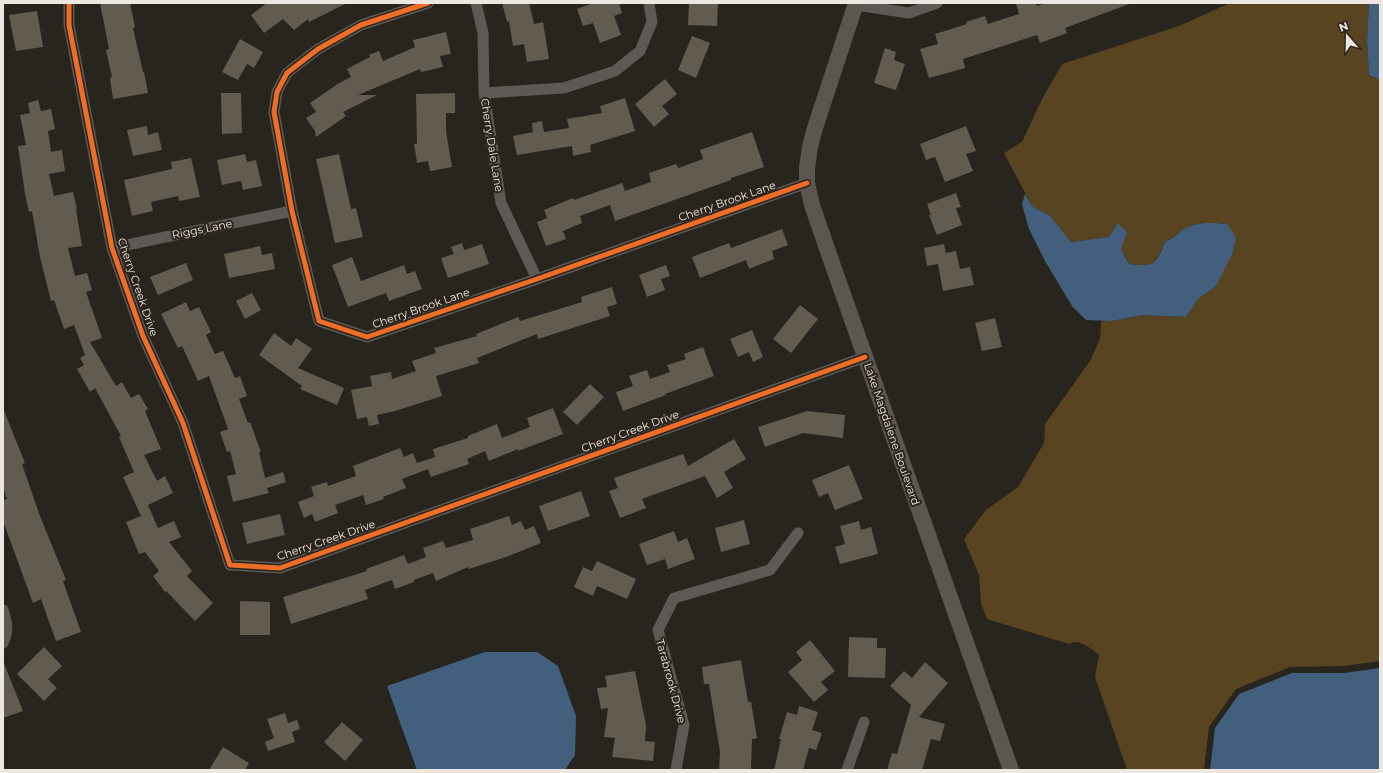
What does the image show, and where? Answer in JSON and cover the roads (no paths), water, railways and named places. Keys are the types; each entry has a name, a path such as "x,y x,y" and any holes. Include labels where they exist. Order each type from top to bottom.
{"street":[{"name":"Cherry Creek Drive","path":"69,3 69,25 112,248 143,336 183,423 230,565 280,568 865,357"},
{"name":"Cherry Brook Lane","path":"428,3 361,26 318,49 287,73 277,92 274,112 292,211 319,321 366,337 537,279 807,184"},
{"name":"Cherry Dale Lane","path":"476,3 483,33 484,93 501,204 537,279"},
{"path":"484,93 564,88 616,71 640,51 652,22 650,3"},
{"path":"856,4 909,13 937,3"},
{"name":"Lake Magdalene Boulevard","path":"856,4 814,131 807,168 807,184 812,205 1011,770"},
{"name":"Riggs Lane","path":"112,248 292,211"},
{"name":"Tarabrook Drive","path":"676,770 684,725 658,630 674,598 770,570 798,533"},
{"path":"3,610 8,628 7,636 3,643"},
{"path":"847,770 864,722"}],"water":[{"path":"1369,3 1380,3 1380,80 1369,75 1367,40"},
{"path":"1025,194 1032,206 1050,216 1071,242 1109,237 1118,223 1127,233 1121,249 1129,264 1143,265 1153,263 1159,256 1165,242 1186,228 1201,223 1227,224 1236,237 1233,252 1216,286 1198,299 1186,317 1143,315 1112,321 1086,320 1072,306 1045,261 1029,229 1022,204"},
{"path":"485,652 537,652 558,666 576,716 575,755 565,770 417,770 387,686"},
{"path":"1380,668 1380,770 1210,770 1215,728 1239,694 1292,673 1344,673"}]}
